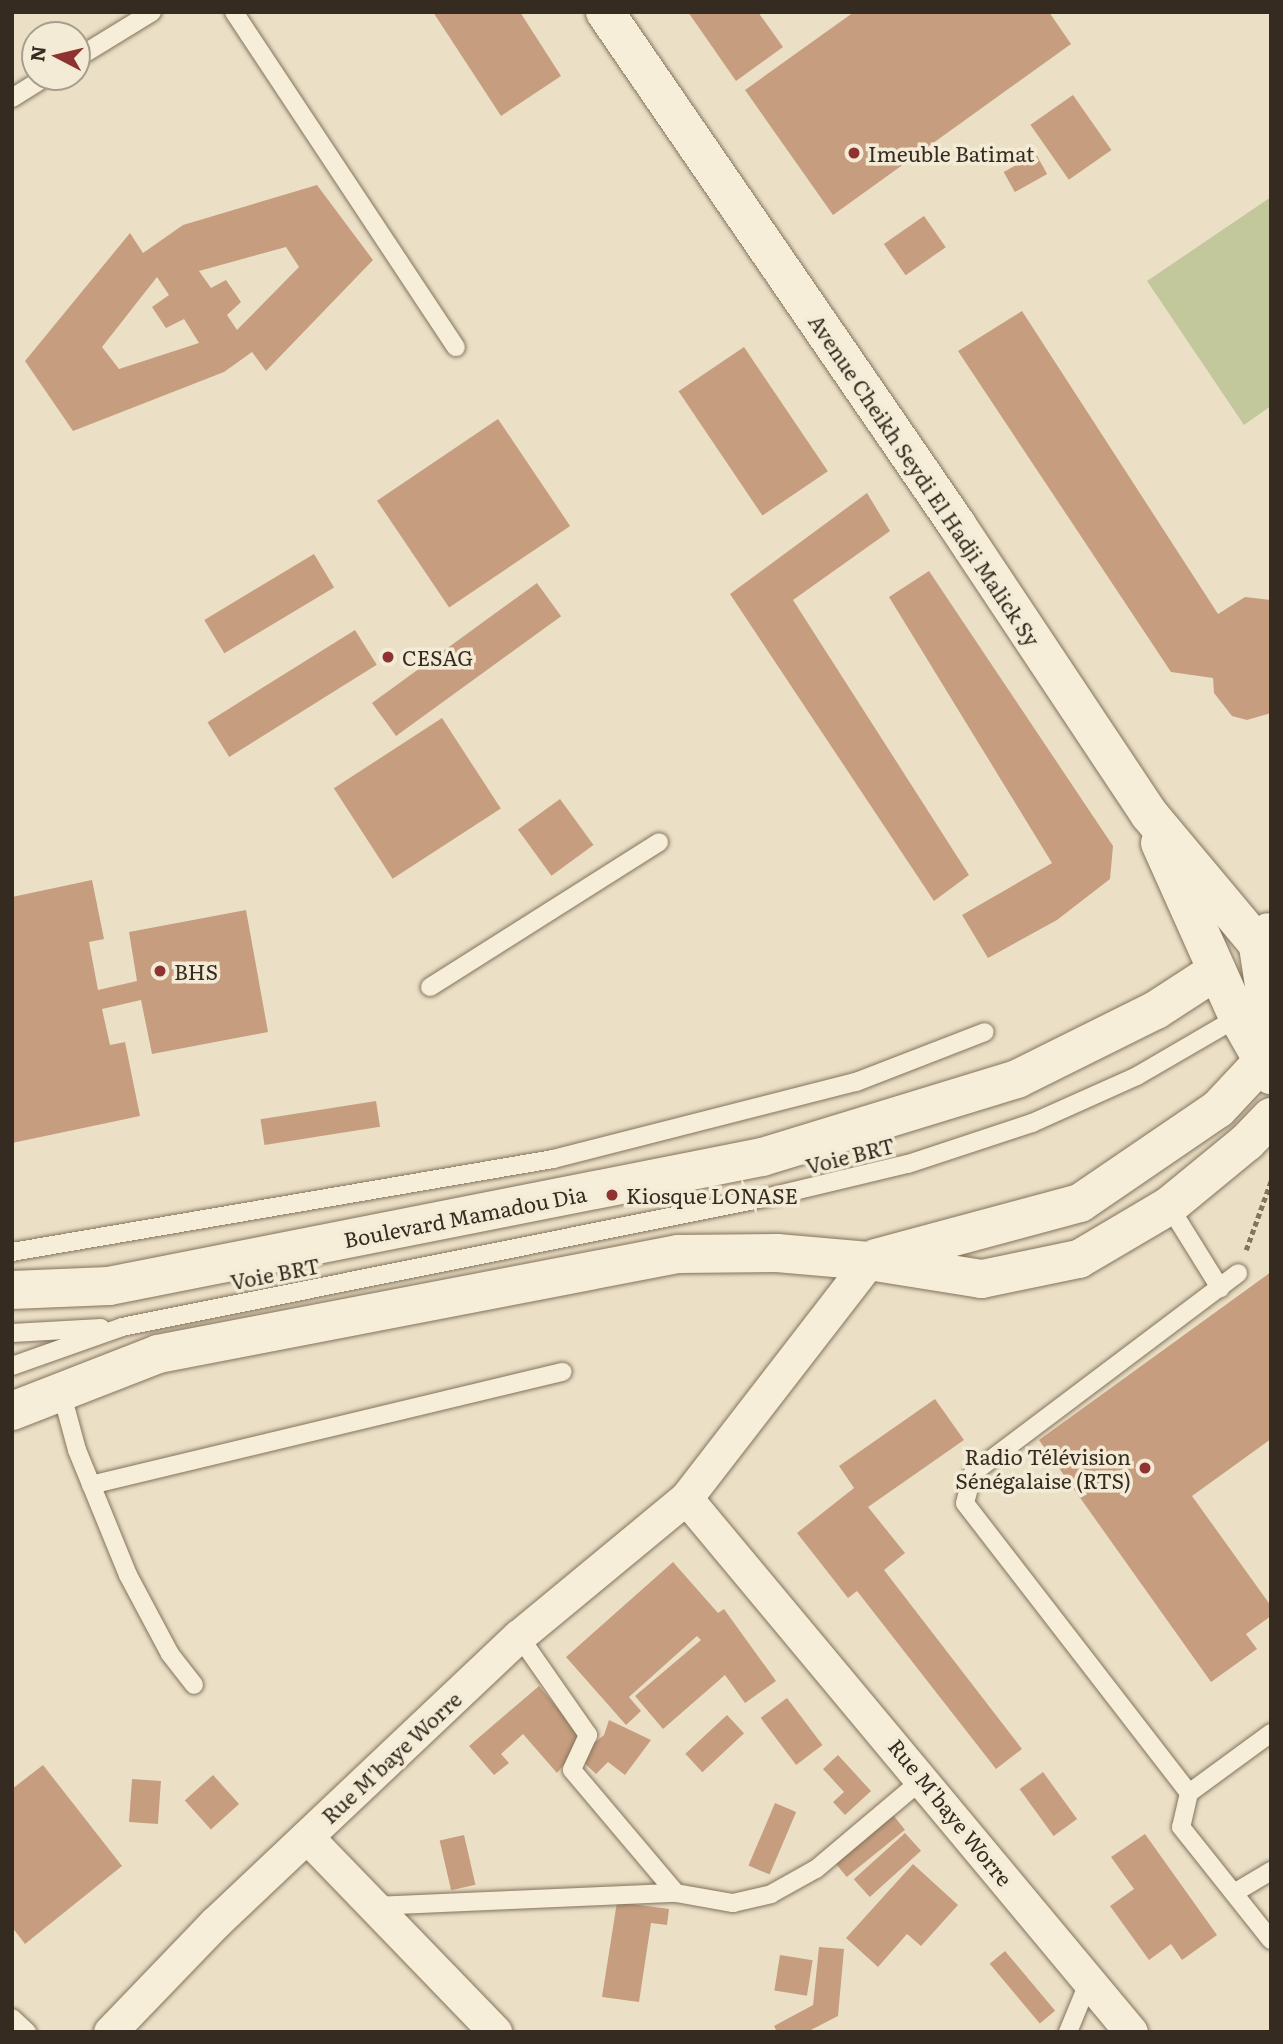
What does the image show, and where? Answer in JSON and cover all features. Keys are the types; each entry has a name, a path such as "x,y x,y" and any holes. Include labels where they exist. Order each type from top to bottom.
{"street":[{"name":"Avenue Cheikh Seydi El Hadji Malick Sy","path":"605,12 957,525 1149,814 1266,944"},
{"path":"1149,814 1216,971 1258,1005"},
{"path":"869,1261 1080,1203 1218,1109 1266,1069 1258,1005 1266,944"},
{"name":"Boulevard Mamadou Dia","path":"12,1290 109,1286 762,1157 1017,1079 1156,1010 1216,971 1237,950 1266,944"},
{"path":"12,1411 159,1354 678,1254 776,1253 869,1261 982,1279 1079,1259 1169,1206 1247,1142 1271,1117"},
{"name":"Rue M'baye Worre","path":"110,2032 215,1923 519,1636 687,1498 869,1261"},
{"name":"Rue M'baye Worre","path":"687,1498 924,1778 1131,2032"},
{"path":"307,1836 495,2032"}],"lane":[{"path":"91,49 152,12"},
{"path":"234,12 456,347"},
{"path":"430,986 659,842"},
{"name":"Voie BRT","path":"12,1366 122,1327 769,1197 908,1164 1032,1123 1137,1076 1258,1005"},
{"path":"12,1252 553,1159 856,1082 985,1032"},
{"path":"1169,1206 1220,1288"},
{"path":"1189,1793 965,1503 973,1473 1238,1273"},
{"name":"Voie BRT","path":"12,1333 122,1327"},
{"path":"91,1485 564,1372"},
{"path":"61,1391 91,1485 128,1575 170,1654 194,1685"},
{"path":"519,1636 587,1735 572,1770 676,1893"},
{"path":"1271,1733 1189,1793 1181,1827 1271,1940"},
{"path":"374,1906 676,1893 733,1903 771,1894 816,1869 924,1778"},
{"path":"1234,1893 1271,1871"},
{"path":"1068,2032 1089,1981"},
{"path":"12,2018 27,2032"}],"path":[{"path":"1238,1273 1271,1181"}],"green space":[{"path":"1271,197 1271,406 1244,425 1147,281"}],"building":[{"path":"433,12 520,12 561,76 501,116"},
{"path":"688,12 758,12 783,47 736,81"},
{"name":"Imeuble Batimat","path":"854,12 1049,12 1071,44 833,215 745,90"},
{"path":"1073,95 1111,150 1069,180 1030,125"},
{"path":"1036,154 1047,174 1015,192 1004,172"},
{"path":"317,185 373,260 266,371 252,352 224,372 73,431 25,361 130,233 143,253 183,225","holes":["286,247 299,267 237,330 227,315 241,302 226,280 211,288 199,271","157,277 169,295 152,307 166,328 184,319 199,343 119,369 102,347"]},
{"path":"924,216 946,247 906,275 884,244"},
{"path":"1022,311 1218,614 1245,597 1271,600 1271,713 1247,720 1232,716 1214,693 1213,678 1171,672 958,351"},
{"path":"744,347 828,471 762,516 679,391"},
{"path":"498,419 570,526 449,608 377,501"},
{"path":"867,493 890,531 793,600 969,875 934,901 730,594"},
{"path":"314,554 334,587 224,653 204,620"},
{"path":"929,571 1113,846 1110,879 1057,920 988,958 962,915 1052,863 889,597"},
{"path":"537,583 561,616 396,736 372,703"},
{"path":"355,630 377,665 229,757 207,722"},
{"path":"442,718 501,809 393,879 334,788"},
{"path":"560,799 594,845 551,876 518,830"},
{"path":"92,880 104,939 89,942 98,990 137,981 129,932 246,910 268,1032 152,1054 141,1000 102,1009 110,1045 125,1042 140,1116 12,1143 12,897"},
{"path":"376,1101 380,1127 265,1145 260,1119"},
{"name":"Radio Télévision Sénégalaise (RTS)","path":"1271,1272 1271,1439 1192,1496 1271,1606 1271,1616 1246,1634 1257,1649 1211,1682 1039,1440"},
{"path":"935,1399 964,1440 868,1507 905,1553 884,1570 1022,1749 996,1769 857,1591 848,1598 797,1533 854,1488 839,1466"},
{"path":"673,1562 718,1613 724,1609 776,1681 745,1703 725,1675 663,1729 635,1696 701,1640 697,1636 629,1697 641,1711 626,1725 566,1657"},
{"path":"539,1686 584,1740 557,1773 523,1734 501,1754 509,1763 494,1775 469,1746"},
{"path":"787,1698 823,1745 796,1765 761,1718"},
{"path":"727,1715 744,1733 702,1772 685,1754"},
{"path":"609,1720 651,1740 625,1775 608,1762 596,1774 578,1757 604,1735"},
{"path":"838,1755 871,1791 845,1815 833,1802 844,1792 823,1769"},
{"path":"43,1765 122,1866 25,1944 12,1927 12,1789"},
{"path":"1043,1772 1077,1819 1054,1836 1020,1789"},
{"path":"213,1775 239,1804 211,1829 185,1800"},
{"path":"132,1779 161,1781 158,1824 129,1822"},
{"path":"775,1803 796,1812 770,1875 748,1866"},
{"path":"893,1815 905,1830 847,1877 835,1862"},
{"path":"905,1833 921,1851 870,1897 854,1879"},
{"path":"1145,1834 1217,1935 1182,1960 1171,1944 1149,1960 1110,1906 1134,1889 1111,1857"},
{"path":"464,1835 475,1885 451,1890 440,1841"},
{"path":"913,1864 958,1905 921,1946 907,1934 878,1967 846,1938"},
{"path":"617,1902 669,1909 667,1925 651,1923 639,2002 602,1997"},
{"path":"819,1947 844,1949 838,2016 807,2032 777,2032 774,2026 813,2005"},
{"path":"1005,1951 1055,2011 1040,2024 990,1964"},
{"path":"780,1955 813,1960 807,1996 774,1991"}],"place":[{"name":"Imeuble Batimat","path":"854,153"},
{"name":"CESAG","path":"388,657"},
{"name":"BHS","path":"160,971"},
{"name":"Kiosque LONASE","path":"612,1195"},
{"name":"Radio Télévision Sénégalaise (RTS)","path":"1145,1468"}]}
